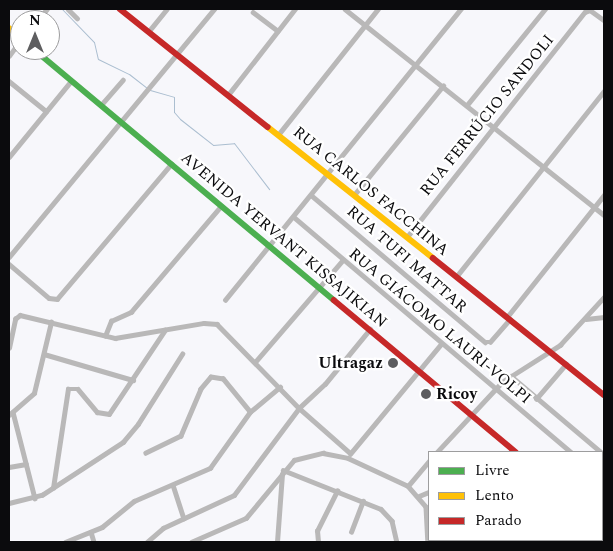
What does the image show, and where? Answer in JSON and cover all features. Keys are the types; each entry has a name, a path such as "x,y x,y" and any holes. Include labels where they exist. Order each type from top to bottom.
{"main road":[{"name":"RUA CARLOS FACCHINA","path":"120,9 604,395"},
{"name":"AVENIDA YERVANT KISSAJIKIAN","path":"47,60 515,451"}],"street":[{"path":"68,9 77,18"},
{"path":"149,31 167,9"},
{"path":"9,257 214,9"},
{"path":"228,95 295,9"},
{"path":"345,9 604,214"},
{"path":"278,134 378,9"},
{"path":"225,300 294,218 461,9"},
{"path":"468,105 545,9"},
{"path":"588,10 604,20"},
{"name":"RUA FERRÚCIO SANDOLI","path":"406,237 588,10"},
{"path":"253,12 278,31"},
{"path":"101,105 123,80"},
{"path":"9,81 46,112"},
{"path":"9,157 71,81"},
{"path":"354,195 443,86"},
{"path":"456,277 604,91"},
{"path":"9,264 49,298 57,299 171,164"},
{"name":"RUA TUFI MATTAR","path":"312,195 485,342 490,342 508,318"},
{"path":"508,318 604,195"},
{"path":"105,336 111,321 131,312 220,206"},
{"name":"RUA GIÁCOMO LAURI-VOLPI","path":"294,218 570,451"},
{"path":"256,361 344,260"},
{"path":"438,451 470,413 511,376 549,351 586,319 604,297"},
{"path":"9,348 10,336 18,315 105,336 124,338 204,323 217,324 256,361 298,408 349,456 408,486 419,496 428,514 428,542"},
{"path":"586,319 604,317"},
{"path":"35,498 11,413 34,393 51,322"},
{"path":"147,542 163,528 234,496 298,408 325,384 370,329"},
{"path":"53,488 68,389 78,389 97,412 106,415 133,380 165,330"},
{"path":"349,456 441,344"},
{"path":"44,354 133,380"},
{"path":"9,503 35,498 129,438 182,354"},
{"path":"536,399 566,364"},
{"path":"511,376 600,451"},
{"path":"146,453 181,436 205,382 214,377 229,385 250,412"},
{"path":"65,542 91,532 134,502 210,468 250,412 280,387"},
{"path":"191,542 252,513 283,471 294,460 310,454 349,456"},
{"path":"408,486 428,462"},
{"path":"9,467 26,464"},
{"path":"283,471 381,509 392,521 397,542"},
{"path":"277,542 283,471"},
{"path":"173,485 184,518"},
{"path":"318,542 317,531 337,491"},
{"path":"419,496 428,492"},
{"path":"351,532 363,501"},
{"path":"91,532 94,542"}],"waterway":[{"path":"62,9 94,42 98,59 129,74 147,88"},
{"path":"150,90 174,97 174,112 213,145 234,143 269,189"}],"traffic: fast":[{"path":"47,60 334,300"}],"traffic: slow":[{"path":"268,127 433,258"}],"traffic: jam":[{"path":"120,9 268,127"},
{"path":"433,258 604,395"},
{"path":"334,300 515,451"}],"place":[{"name":"Ultragaz","path":"393,363"},
{"name":"Ricoy","path":"426,394"}]}
